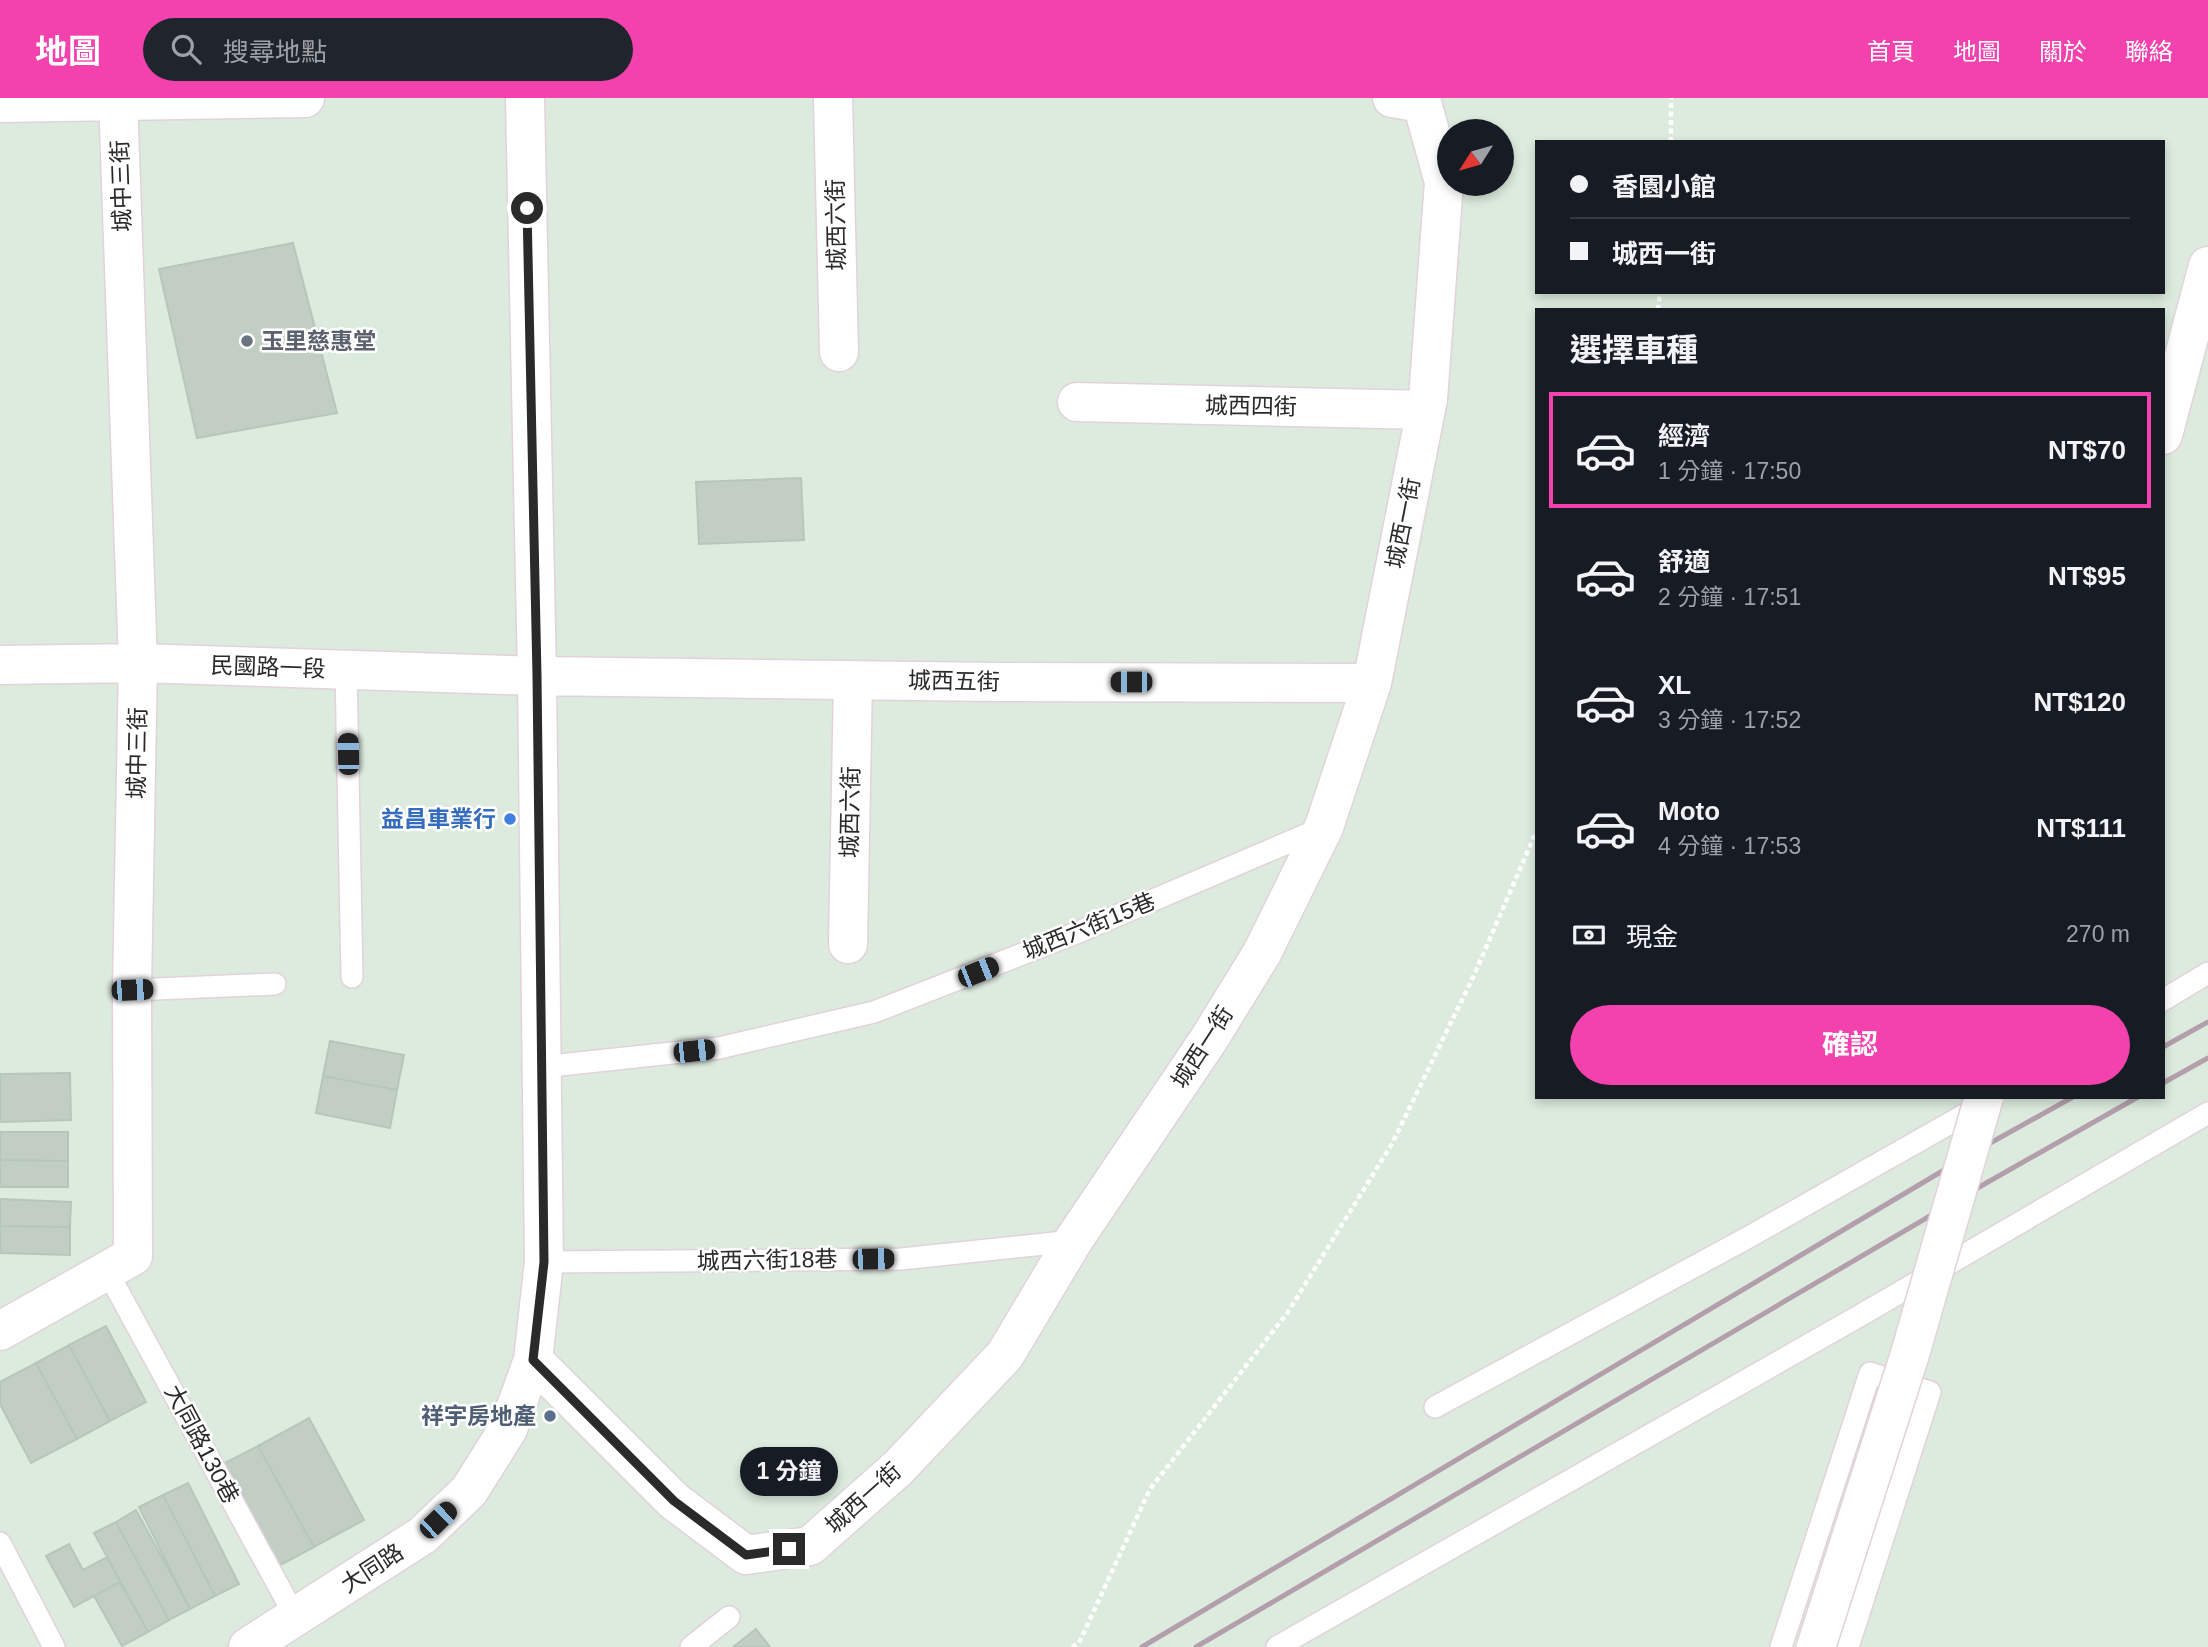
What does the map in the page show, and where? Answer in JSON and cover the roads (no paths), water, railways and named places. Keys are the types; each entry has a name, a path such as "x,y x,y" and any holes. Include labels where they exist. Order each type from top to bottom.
{"street":[{"path":"0,103 305,98"},
{"name":"大同路","path":"275,1636 423,1535 469,1491 508,1429 533,1360 544,1262 537,676 525,98"},
{"name":"城西六街","path":"833,98 839,352"},
{"name":"城中三街","path":"0,1331 133,1256 132,990 138,663 118,100"},
{"name":"城西一街","path":"533,1360 674,1501 746,1555 810,1546 898,1468 1005,1355 1073,1241 1209,1039 1262,953 1324,827 1371,683 1426,410 1444,182 1407,100"},
{"path":"2165,427 2208,266"},
{"name":"城西四街","path":"1077,402 1426,410"},
{"name":"民國路一段","path":"0,665 138,663 537,676"},
{"name":"城西五街","path":"537,676 1371,683"},
{"name":"城西六街","path":"848,944 853,680"},
{"path":"1816,1647 1910,1354 1983,1099"}],"lane":[{"path":"346,670 352,977"},
{"name":"城西六街15巷","path":"541,1067 719,1048 874,1012 1081,931 1324,827"},
{"path":"2165,999 2208,973"},
{"path":"132,990 275,984"},
{"path":"1435,1407 1747,1238 1992,1099"},
{"path":"1277,1647 1861,1315 2208,1112"},
{"name":"城西六街18巷","path":"544,1262 901,1259 1073,1241"},
{"name":"大同路130巷","path":"107,1270 275,1636"},
{"path":"1781,1647 1870,1373 1930,1392 1848,1647"},
{"path":"0,1543 54,1647"},
{"path":"691,1647 729,1617"}],"railway":[{"path":"2165,1046 2208,1022"},
{"path":"2165,1082 2208,1058"},
{"path":"1142,1647 1976,1151 2069,1099"},
{"path":"1196,1647 1981,1186 2134,1099"}],"place":[{"name":"玉里慈惠堂","path":"247,341"},
{"name":"益昌車業行","path":"510,819"},
{"name":"祥宇房地產","path":"550,1416"}]}
